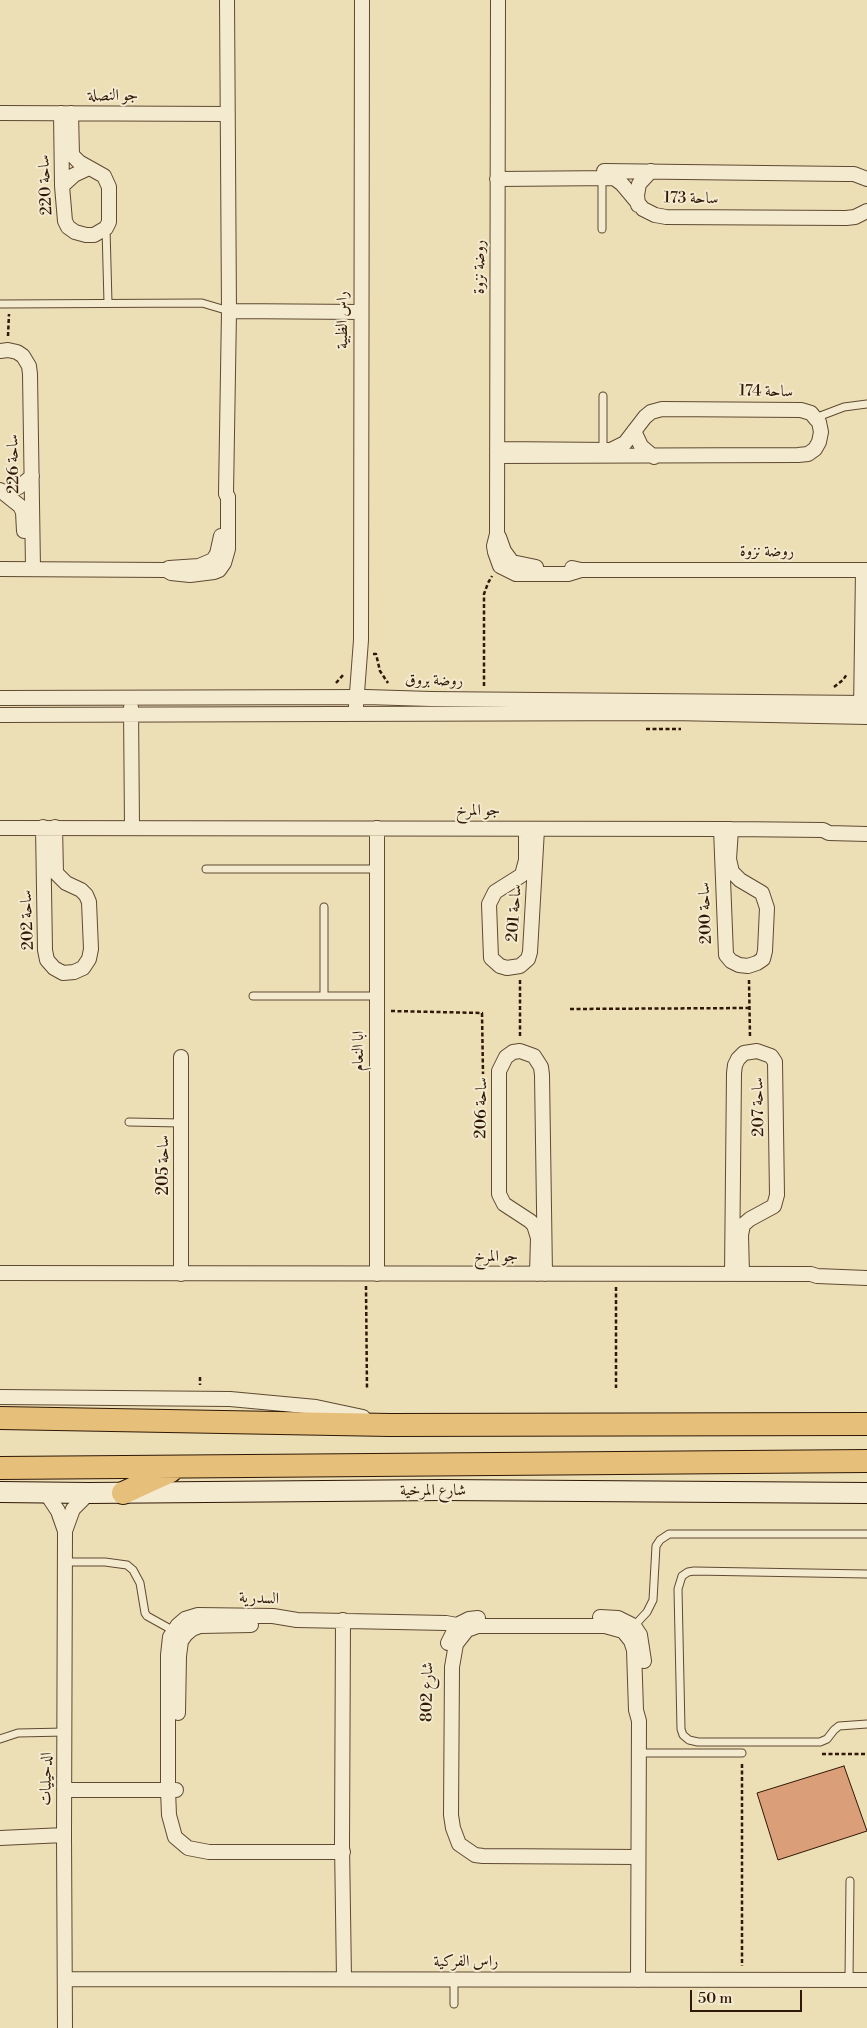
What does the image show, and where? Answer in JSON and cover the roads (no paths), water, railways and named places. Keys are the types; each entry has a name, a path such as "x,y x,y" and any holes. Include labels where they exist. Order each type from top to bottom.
{"highway":[{"path":"0,1418 390,1425 867,1424"},
{"name":"شارع المرخية","path":"0,1468 867,1461"},
{"path":"123,1493 179,1468"}],"main road":[{"name":"شارع المرخية","path":"0,1492 88,1494 442,1490 867,1493"}],"street":[{"path":"0,569 166,570 169,568 200,566 213,560 220,548 223,496 226,494 228,311 227,0"},
{"name":"راس الظبية","path":"361,715 364,655 361,640 362,0"},
{"name":"روضة نزوة","path":"498,0 497,534 494,546 500,566 516,574 568,574 581,570"},
{"name":"جو النصلة","path":"0,113 227,114"},
{"name":"ساحة 220","path":"66,113 72,155 75,159 104,176 107,181 110,214 106,228 101,233 86,236 75,232 68,227 64,215 62,186 66,113"},
{"path":"62,186 74,175 89,168"},
{"path":"638,205 636,195 639,184 651,171"},
{"name":"ساحة 173","path":"497,175 651,171 854,174 867,179"},
{"name":"ساحة 173","path":"497,175 614,178 638,205 647,212 666,217 846,218 855,217 867,212"},
{"path":"228,311 361,312"},
{"name":"ساحة 226","path":"4,351 17,352 23,356 29,366 30,374 32,476 29,568"},
{"name":"ساحة 174","path":"497,452 603,450 617,448 625,443 651,412 662,409 801,410 811,413 815,418"},
{"path":"497,452 654,456 808,454 815,449 820,437 819,422 815,418"},
{"path":"634,430 641,446 654,456"},
{"path":"2,491 19,486 32,476"},
{"name":"ساحة 226","path":"2,491 16,501 23,512 29,568"},
{"name":"روضة نزوة","path":"497,534 504,551 512,562 525,566 567,567 581,570 865,570 864,710"},
{"name":"روضة بروق","path":"0,698 361,697 864,710"},
{"path":"131,698 132,827"},
{"name":"روضة بروق","path":"0,715 361,715 864,710"},
{"name":"جو المرخ","path":"823,830 829,827 867,825"},
{"name":"جو المرخ","path":"0,828 726,829 823,830 829,833 867,834"},
{"path":"44,899 66,883 56,874 49,828"},
{"name":"ساحة 202","path":"49,828 44,899 45,950 47,960 54,968 63,972 74,972 83,968 89,959 91,949 88,902 86,895 81,890 66,883"},
{"name":"ابا النعام","path":"371,1274 377,1011 377,828"},
{"name":"ساحة 201","path":"531,829 534,901 530,952 528,959 520,966 507,968 494,962 489,952 488,904 495,892 522,875 525,869 531,829"},
{"name":"ساحة 200","path":"726,829 730,866 735,876 762,893 767,908 763,958 758,963 748,966 739,965 731,961 726,954 723,900 726,829"},
{"path":"510,884 524,890 534,901"},
{"path":"723,900 733,890 746,884"},
{"name":"ساحة 206","path":"541,1274 537,1231 530,1221 504,1204 499,1194 501,1064 506,1057 520,1050 534,1056 541,1067 544,1195"},
{"name":"ساحة 207","path":"751,1051 764,1052 771,1056 775,1062 776,1071 777,1201 774,1206 746,1222 742,1230 737,1274 732,1199 735,1064 744,1053 751,1051"},
{"name":"ساحة 205","path":"181,1274 182,1057"},
{"path":"518,1213 533,1208 544,1195"},
{"path":"541,1274 544,1195"},
{"path":"732,1199 743,1210 758,1215"},
{"name":"جو المرخ","path":"811,1274 818,1271 867,1270"},
{"name":"جو المرخ","path":"0,1273 811,1274 817,1276 867,1278"},
{"path":"0,1397 230,1400 316,1407 362,1416 390,1425"},
{"path":"836,1461 867,1472"},
{"name":"الدحيليات","path":"46,1494 58,1511 65,1531 65,2028"},
{"name":"الدحيليات","path":"65,1531 73,1510 88,1494"},
{"name":"السدرية","path":"297,1620 273,1616 198,1615 185,1619 174,1630 170,1637 168,1655 172,1790 178,1824 189,1838 199,1843 342,1848"},
{"path":"297,1620 446,1622 457,1624 477,1618 606,1617 618,1618 634,1626"},
{"name":"السدرية","path":"172,1790 178,1656 182,1640 186,1634 192,1628 200,1626 280,1625 297,1620"},
{"path":"343,1620 342,1848 344,1979"},
{"name":"شارع 802","path":"457,1624 448,1642 445,1667 444,1817 445,1831 452,1848 461,1857 472,1862 482,1863 638,1861"},
{"name":"شارع 802","path":"638,1861 483,1856 475,1855 459,1844 453,1828 451,1815 452,1667 456,1644 467,1630 478,1626 614,1627 627,1634 634,1650 636,1710 640,1721"},
{"name":"شارع 802","path":"634,1626 640,1634 644,1654 644,1710 640,1721 639,1753 638,1980"},
{"path":"64,1790 172,1790"},
{"path":"0,1838 64,1835"},
{"name":"راس الفركية","path":"65,1979 867,1980"}],"lane":[{"path":"602,178 602,229"},
{"path":"106,228 108,304"},
{"path":"0,304 202,304 228,311"},
{"path":"603,396 603,450"},
{"path":"815,418 844,407 867,404"},
{"path":"206,869 377,869"},
{"path":"324,908 324,996"},
{"path":"253,996 377,996"},
{"path":"128,1122 181,1123"},
{"path":"634,1626 647,1612 653,1600 656,1546 660,1540 669,1534 867,1534"},
{"path":"65,1562 105,1562 127,1565 133,1570 140,1582 147,1616 174,1630"},
{"path":"867,1574 694,1571 682,1576 678,1589 681,1729 683,1735 689,1740 698,1742 820,1742 828,1739 839,1726 867,1724"},
{"path":"0,1739 18,1733 65,1732"},
{"path":"639,1753 742,1753"},
{"path":"849,1980 850,1881"},
{"path":"454,1980 454,2004"}]}
